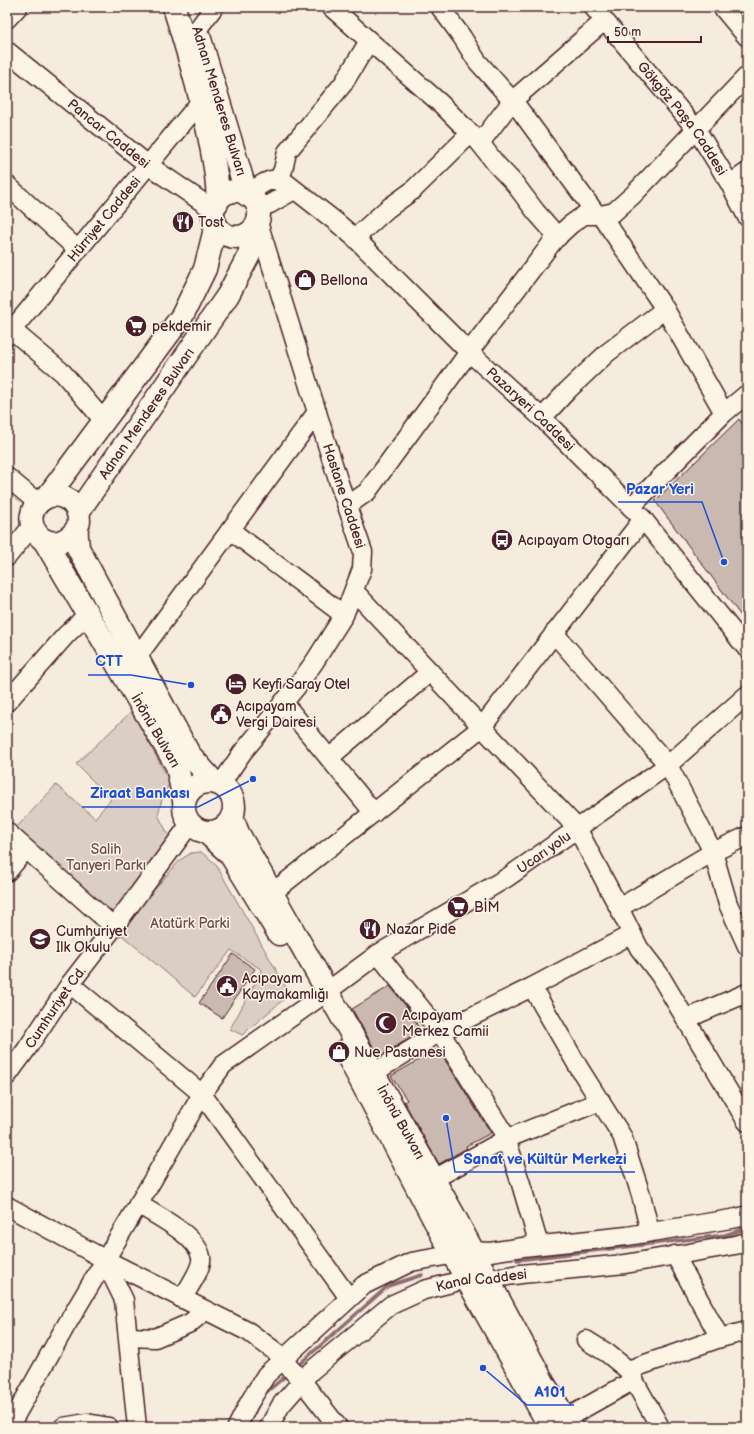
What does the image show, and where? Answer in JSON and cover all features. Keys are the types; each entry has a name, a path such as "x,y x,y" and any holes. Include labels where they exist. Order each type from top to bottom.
{"main road":[{"name":"Adnan Menderes Bulvarı","path":"43,500 182,316 205,269 216,213 218,189 208,126 193,68 174,7"},
{"name":"Adnan Menderes Bulvarı","path":"77,521 228,295 249,254 254,210 190,7"},
{"path":"237,192 254,210 249,233 236,237 228,236 221,231 216,213 222,197 229,193 237,192"},
{"path":"57,496 66,498 73,504 77,521 70,538 62,542 53,543 38,533 31,517 34,508 43,500 57,496"},
{"name":"İnönü Bulvarı","path":"77,521 78,548 189,754 217,783"},
{"name":"İnönü Bulvarı","path":"38,533 88,614 177,766 184,800"},
{"path":"206,781 217,783 227,788 232,795 234,810 228,824 214,832 198,828 184,813 184,800 187,793 198,783 206,781"},
{"name":"İnönü Bulvarı","path":"232,817 238,833 272,893 322,995 463,1253 488,1279 544,1384 557,1425"},
{"name":"İnönü Bulvarı","path":"198,828 230,854 374,1072 434,1179 463,1253 466,1279 557,1425"}],"street":[{"path":"7,19 18,7"},
{"path":"198,30 214,7"},
{"path":"331,7 441,104 476,138 558,237"},
{"path":"440,7 477,61 512,101 599,215 665,309 724,413"},
{"name":"Gökgöz Paşa Caddesi","path":"593,7 696,129 730,184 747,217"},
{"path":"722,7 747,37"},
{"path":"355,238 387,209 412,191 476,138 512,101 604,21"},
{"path":"254,210 259,186 271,180 278,180 283,170 287,152 343,84 369,41"},
{"name":"Pancar Caddesi","path":"7,51 148,165 216,213"},
{"path":"347,506 367,492 468,352 558,237 570,225 584,215 599,215 614,212 633,195 747,76"},
{"name":"Hürriyet Caddesi","path":"9,333 201,101"},
{"path":"730,184 747,172"},
{"name":"Pazaryeri Caddesi","path":"278,180 285,182 355,238 468,352 542,418 637,513 747,649"},
{"path":"7,186 78,250"},
{"path":"254,210 270,204 294,190"},
{"name":"Hastane Caddesi","path":"217,783 315,661 344,615 362,569 363,552 317,412 254,210"},
{"path":"542,418 567,391 608,353 665,309"},
{"path":"9,333 64,373 104,420"},
{"path":"272,893 482,727 554,633 637,513 724,413 747,394"},
{"path":"137,657 317,412"},
{"path":"7,477 43,500"},
{"path":"230,530 344,615"},
{"path":"7,557 38,533"},
{"path":"354,591 577,828 639,948 659,974 747,1122"},
{"path":"7,702 66,635 88,614"},
{"path":"554,633 668,765 713,852 728,904 747,946"},
{"path":"329,758 430,672"},
{"name":"Ucarı yolu","path":"9,1427 104,1259 202,1094 223,1065 378,954 508,877 668,765 747,695"},
{"path":"283,702 374,813"},
{"name":"Cumhuriyet Cd.","path":"8,1073 70,984 114,927 198,828"},
{"path":"7,832 114,927"},
{"path":"619,908 713,852 747,836"},
{"path":"7,872 26,849"},
{"path":"374,1072 440,1032 532,988 632,934"},
{"path":"378,954 440,1032 505,1135 539,1245"},
{"path":"70,984 202,1094 349,1298"},
{"path":"532,988 622,1136 641,1195 650,1232"},
{"path":"686,1019 747,993"},
{"path":"434,1179 506,1139 601,1101"},
{"path":"138,1204 181,1230 196,1245 201,1257 199,1268 182,1299"},
{"path":"7,1206 104,1259 248,1332 286,1362 338,1427"},
{"name":"Kanal Caddesi","path":"237,1427 249,1403 266,1375 286,1362 349,1298 364,1285 411,1262 463,1253 490,1252 539,1245 627,1236 737,1218 747,1215"},
{"name":"Kanal Caddesi","path":"269,1427 281,1404 311,1371 391,1305 424,1290 466,1279 488,1279 520,1274 625,1264 747,1242"},
{"path":"675,1255 720,1338"},
{"path":"104,1259 124,1300 137,1427"},
{"path":"128,1337 155,1338 190,1323 205,1311"},
{"path":"557,1425 631,1375 720,1338 747,1331"},
{"path":"586,1340 608,1353 631,1375 660,1427"},
{"path":"63,1427 87,1423 109,1427"}],"green space":[{"name":"Salih Tanyeri Parkı","path":"132,711 170,782 162,799 158,815 170,838 112,915 16,828 56,785 95,818 111,799 76,764"},
{"name":"Atatürk Parki","path":"201,852 215,863 290,994 242,1035 230,1029 262,970 231,950 195,997 118,932 180,860 191,853"}],"building":[{"path":"739,419 747,430 747,624 655,501"},
{"name":"Acıpayam Kaymakamlığı","path":"233,954 255,969 222,1018 199,1003"},
{"name":"Acıpayam Merkez Camii","path":"390,986 406,1006 421,1031 379,1057 352,1009"},
{"path":"438,1049 491,1133 466,1146 467,1148 439,1164 404,1102 407,1100 391,1076"}],"waterway":[{"path":"517,1260 725,1235 747,1228"},
{"path":"296,1367 388,1286 422,1275"},
{"path":"247,1427 263,1395 288,1374"}],"place":[{"name":"Tost","path":"183,222"},
{"name":"Bellona","path":"305,280"},
{"name":"pekdemir","path":"136,326"},
{"name":"Acıpayam Otogarı","path":"502,540"},
{"name":"Pazar Yeri","path":"724,562"},
{"name":"Keyfi Saray Otel","path":"236,684"},
{"name":"CTT","path":"191,685"},
{"name":"Acıpayam Vergi Dairesi","path":"221,714"},
{"name":"Ziraat Bankası","path":"253,779"},
{"name":"BİM","path":"458,907"},
{"name":"Nazar Pide","path":"370,929"},
{"name":"Cumhuriyet Ilk Okulu","path":"40,939"},
{"name":"Acıpayam Kaymakamlığı","path":"227,986"},
{"name":"Acıpayam Merkez Camii","path":"386,1023"},
{"name":"Nue Pastanesi","path":"339,1052"},
{"name":"Sanat ve Kültür Merkezi","path":"446,1118"},
{"name":"A101","path":"483,1368"}]}
